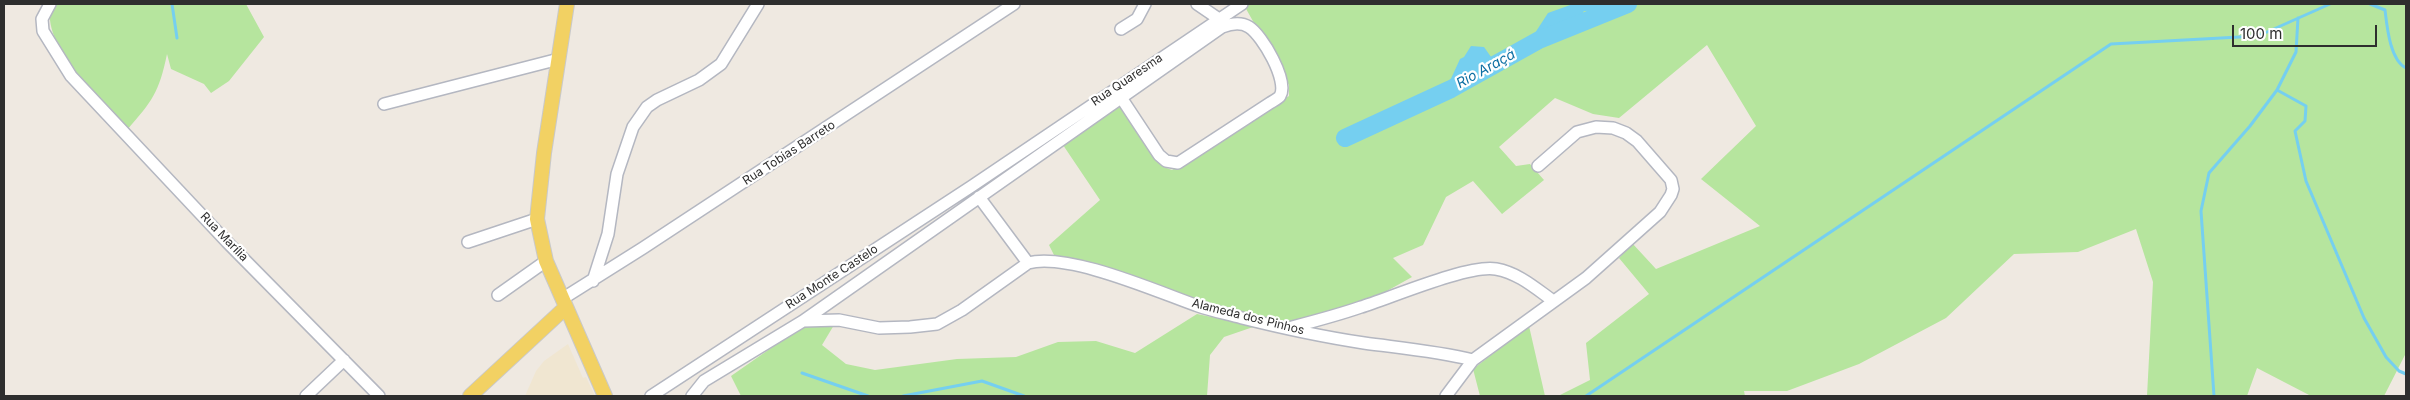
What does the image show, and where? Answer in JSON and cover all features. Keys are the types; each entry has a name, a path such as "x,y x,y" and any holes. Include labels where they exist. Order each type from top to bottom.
{"main road":[{"path":"567,4 544,153 537,219 546,261 605,396"},
{"path":"470,396 563,303"}],"street":[{"name":"Rua Marília","path":"50,4 42,19 43,31 71,76 227,242 379,396"},
{"path":"593,281 608,234 617,174 633,127 647,107 657,100 699,80 721,64 758,4"},
{"name":"Rua Tobias Barreto","path":"563,303 593,281 1014,4"},
{"path":"1121,29 1137,19 1145,4"},
{"path":"1197,4 1218,19"},
{"name":"Rua Quaresma","path":"1012,158 1242,4"},
{"path":"692,396 704,381 803,321 1222,28 1229,25 1247,26 1256,33 1270,53 1280,81 1279,96 1178,163 1166,161 1159,155 1122,99"},
{"path":"384,104 559,59"},
{"path":"1446,396 1472,360 1552,300 1586,278 1660,212 1673,188 1671,180 1665,172 1637,141 1626,133 1612,128 1596,127 1577,132 1538,166"},
{"name":"Rua Monte Castelo","path":"651,396 1012,158"},
{"path":"803,321 826,319 879,328 910,328 936,324 962,310 1028,263 978,198"},
{"path":"468,242 537,219"},
{"name":"Alameda dos Pinhos","path":"1028,263 1040,260 1068,263 1130,281 1201,307 1288,328 1364,343 1420,349 1472,360"},
{"path":"498,295 546,261"},
{"path":"1288,328 1336,316 1401,292 1480,269 1494,268 1509,272 1524,279 1552,300"},
{"path":"306,396 344,360"}],"shaded area":[{"path":"568,344 583,378 586,377 595,396 525,396 536,371 544,361"}],"green space":[{"path":"51,4 246,4 264,37 229,81 211,93 204,84 171,69 167,54 161,78 153,96 127,130 75,72 63,54 50,20"},
{"path":"1250,4 2406,4 2406,353 2384,396 2311,396 2257,368 2247,396 2147,396 2153,282 2136,229 2078,252 2014,254 1946,318 1859,364 1787,391 1744,391 1745,396 1558,396 1590,380 1586,343 1649,294 1619,258 1632,243 1656,269 1760,226 1701,179 1756,126 1707,45 1619,118 1593,114 1555,98 1499,147 1516,166 1530,164 1544,180 1502,214 1473,181 1446,197 1423,245 1393,258 1412,277 1378,296 1330,313 1284,324 1239,314 1055,257 1049,245 1100,200 1063,145 1122,104 1164,167 1172,170 1289,96 1289,85 1245,7"},
{"path":"1197,314 1256,326 1224,337 1210,355 1207,396 741,396 731,376 804,325 834,325 822,345 846,364 875,370 957,359 1016,357 1058,342 1096,341 1135,353"},
{"path":"1529,326 1545,396 1480,396 1473,369"}],"water":[{"path":"1573,4 1622,4 1628,7 1620,10 1584,11 1570,27 1553,36 1539,40 1535,33 1548,13"},
{"path":"1471,46 1484,47 1496,64 1485,79 1472,81 1468,77 1458,79 1456,86 1451,89 1441,85 1449,83 1460,59 1464,57"}],"waterway":[{"path":"172,4 177,38"},
{"name":"Rio Araçá","path":"1345,138 1451,89 1539,40 1628,4"},
{"path":"1586,396 2111,44 2258,36 2330,4"},
{"path":"2370,4 2385,10 2388,34 2393,51 2396,58 2406,68"},
{"path":"2214,396 2201,211 2209,173 2250,126 2277,90 2296,52 2298,18"},
{"path":"2277,90 2306,106 2305,121 2295,131 2306,181 2364,318 2386,357 2399,371 2406,374"},
{"path":"802,373 868,396"},
{"path":"903,396 982,381 1024,396"}]}
